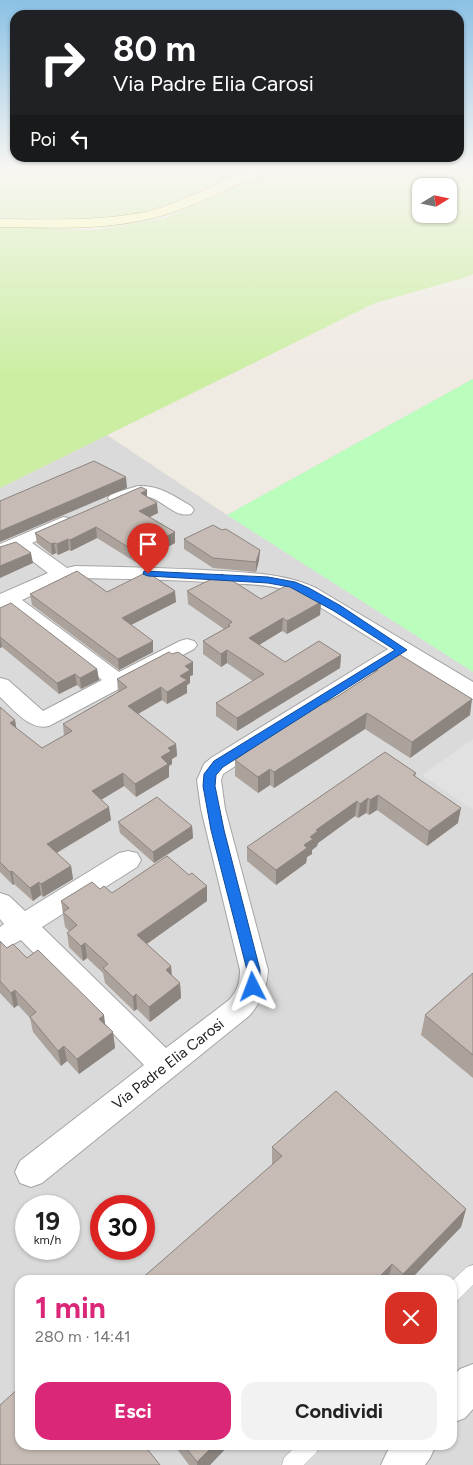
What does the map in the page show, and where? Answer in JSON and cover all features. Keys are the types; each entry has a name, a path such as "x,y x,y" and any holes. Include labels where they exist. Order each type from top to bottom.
{"street":[{"path":"103,504 133,491 146,490 154,492 185,510"},
{"path":"0,551 78,516"},
{"path":"18,542 62,574"},
{"path":"4,600 62,574 83,572 179,574 285,582 309,592 473,692"},
{"path":"4,600 118,682"},
{"path":"0,685 41,721 187,645"},
{"name":"Via Padre Elia Carosi","path":"31,1172 239,1008 249,996 253,987 254,970 217,830 209,786 210,774 219,764 402,650"},
{"path":"11,933 128,860"},
{"path":"0,903 11,933 164,1066"},
{"path":"457,1400 473,1382"},
{"path":"400,1465 414,1450"}],"lane":[{"path":"457,1289 473,1273"},
{"path":"291,1465 305,1450"}],"shaded area":[{"path":"473,379 473,1465 0,1465 0,488 107,435 227,515"},
{"path":"473,739 473,810 422,775"}],"green space":[{"path":"0,238 473,238 473,274 375,303 0,488"},
{"path":"473,379 473,672 227,515"}],"building":[{"path":"94,461 126,477 0,531 0,501"},
{"path":"141,487 147,490 141,493 157,503 139,511 175,532 136,552 96,527 70,540 68,539 57,544 51,544 35,533"},
{"path":"213,525 222,530 226,529 260,550 256,562 213,558 184,539"},
{"path":"16,542 31,553 0,566 0,547"},
{"path":"77,571 107,592 147,572 175,591 122,618 153,641 118,659 30,594"},
{"path":"222,574 261,599 291,583 321,602 287,621 283,618 249,638 285,662 319,641 341,655 237,718 216,703 264,674 227,650 221,654 203,641 230,626 228,625 232,622 187,591"},
{"path":"11,603 97,669 80,678 75,674 57,683 0,637 0,608"},
{"path":"169,652 172,654 178,652 193,662 185,666 190,670 180,676 187,680 167,692 161,687 128,706 176,744 168,748 171,751 161,757 168,764 135,784 123,773 92,791 109,807 47,844 71,866 41,884 39,882 30,888 0,862 0,707 15,720 10,723 42,748 72,731 63,724 127,687 117,679"},
{"path":"397,653 472,699 412,742 367,713 274,772 270,769 258,777 235,760 248,751 246,749 293,718 322,700 325,703 338,696 378,670 374,667"},
{"path":"385,752 416,773 413,775 461,808 429,831 378,795 370,800 368,798 360,804 357,801 316,830 318,831 310,837 313,839 304,845 307,848 276,870 247,847"},
{"path":"157,797 192,826 153,852 118,822"},
{"path":"167,856 189,875 192,873 207,886 137,935 171,966 166,970 180,983 149,1007 136,994 133,997 103,968 108,964 85,943 81,946 67,933 77,925 63,912 69,908 61,901 92,882 100,889 104,886 112,893"},
{"path":"0,941 7,948 13,944 27,958 38,950 104,1015 99,1019 113,1032 77,1059 64,1046 58,1051 30,1017 36,1012 15,990 11,993 0,981"},
{"path":"473,973 473,1055 425,1015"},
{"path":"336,1091 466,1209 403,1274 392,1264 381,1275 146,1275 282,1156 272,1147"},
{"path":"15,1392 15,1450 148,1450 160,1465 0,1465 0,1405"},
{"path":"188,1450 209,1450 197,1462"}],"route":[{"path":"148,574 179,574 268,580 292,584 337,608 402,650 219,764 210,774 209,786 217,830 254,970 253,987"}]}
